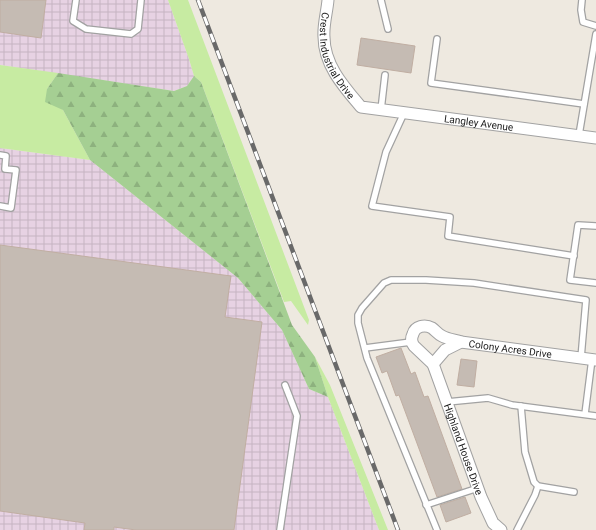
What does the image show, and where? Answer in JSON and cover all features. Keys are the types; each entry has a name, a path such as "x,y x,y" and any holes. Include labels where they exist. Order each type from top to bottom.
{"street":[{"name":"Crest Industrial Drive","path":"328,0 324,37 327,55 335,74 342,85 361,107"},
{"name":"Langley Avenue","path":"361,107 596,138"},
{"path":"433,364 412,342 411,338 417,327 423,326 431,328 443,337 461,342"},
{"name":"Colony Acres Drive","path":"433,364 445,350 461,342 589,359"},
{"name":"Highland House Drive","path":"433,364 478,488 493,523 501,530"}],"lane":[{"path":"76,0 73,21 86,29 131,34 138,29 141,0"},
{"path":"381,0 388,29"},
{"path":"582,0 581,10 583,22 596,26"},
{"path":"579,135 596,34"},
{"path":"437,39 431,83 584,104"},
{"path":"381,110 385,75"},
{"path":"404,113 386,152 372,206 450,217 448,236 574,256"},
{"path":"0,155 6,156 5,169 16,170 11,208 0,206"},
{"path":"596,226 578,225 570,280 596,283"},
{"path":"437,530 367,358 358,323 358,315 362,308 384,283 391,280 426,280 474,283 586,300 589,359 585,414"},
{"path":"365,348 412,342"},
{"path":"280,530 297,416 285,385"},
{"path":"447,402 488,398 521,406 596,416"},
{"path":"521,406 524,452 534,482 538,486 574,492"},
{"path":"517,530 538,486"},
{"path":"426,505 478,488"}],"shaded area":[{"path":"0,0 168,0 194,76 187,86 174,91 0,65"},
{"path":"0,148 90,160 238,278 282,330 309,389 328,397 379,530 0,530"}],"green space":[{"path":"168,0 188,0 309,320 308,325 291,301 284,302 201,82 194,76"},
{"path":"0,65 58,73 47,89 63,110 90,160 0,148"},
{"path":"58,73 174,91 187,86 194,76 201,82 292,325 315,357 328,397 309,389 282,330 238,278 90,160 63,110 45,102 47,89"},
{"path":"315,357 330,385 388,530 379,530 328,397"}],"building":[{"path":"0,0 46,0 41,38 0,32"},
{"path":"361,38 415,46 411,73 357,65"},
{"path":"0,245 231,276 225,317 262,322 234,530 136,530 114,527 114,530 84,530 85,523 0,511"},
{"path":"401,348 411,374 415,372 424,397 428,396 462,489 437,497 399,395 396,396 387,371 382,373 376,357"},
{"path":"461,359 477,361 474,387 457,385"},
{"path":"465,497 471,513 446,522 440,505"}],"railway":[{"path":"198,0 398,530"}]}
